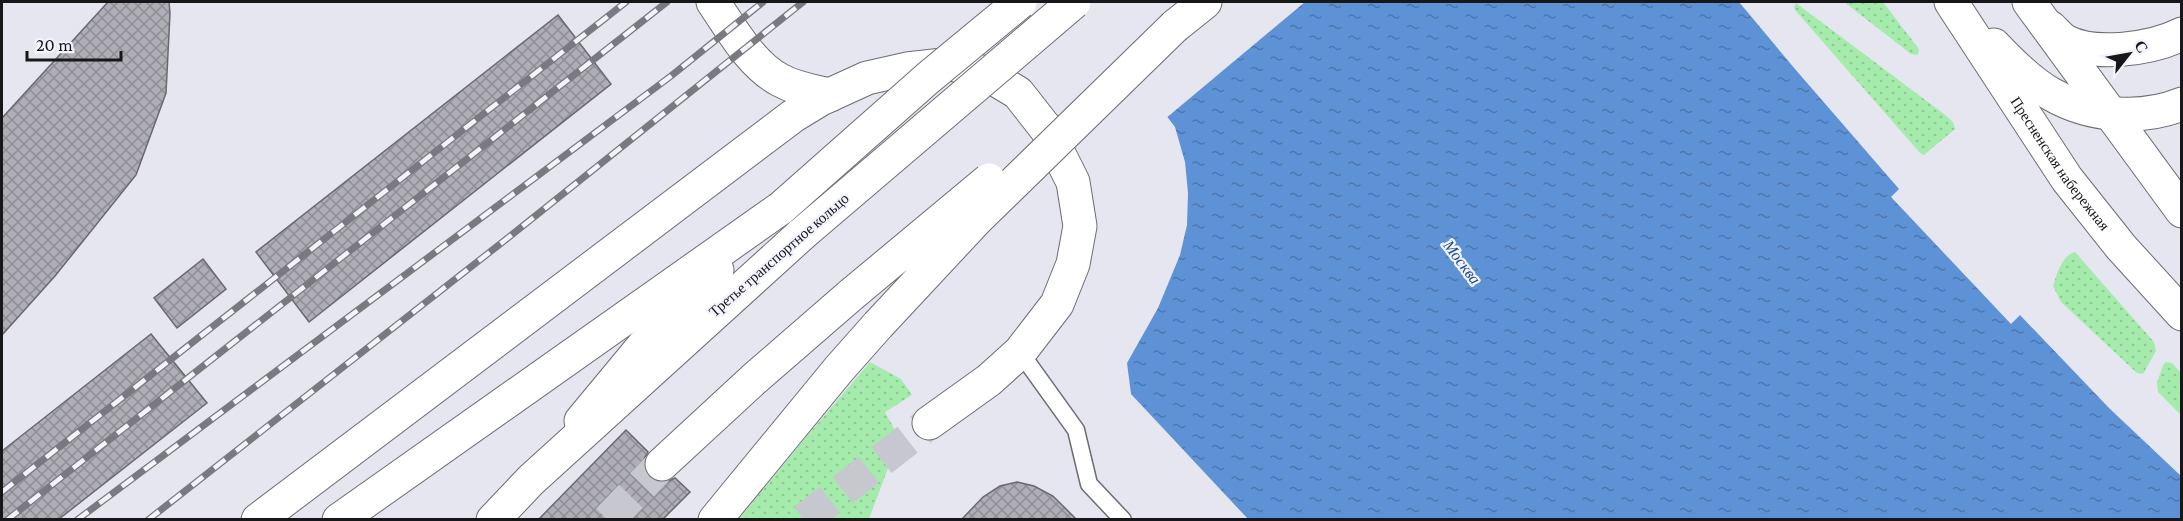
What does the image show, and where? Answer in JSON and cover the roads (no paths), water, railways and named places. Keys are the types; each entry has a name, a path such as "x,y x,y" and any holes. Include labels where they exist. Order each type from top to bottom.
{"main road":[{"path":"713,2 755,60 779,80 801,89 830,94"},
{"path":"531,480 644,345 781,208 928,78 1020,2"},
{"name":"Третье транспортное кольцо","path":"493,519 531,480 802,234 1074,2"},
{"path":"662,464 754,379 852,294 1205,2"},
{"path":"1956,9 2004,55 2050,93 2078,106 2110,113 2151,113 2181,104"},
{"name":"Пресненская набережная","path":"1956,9 2067,179 2121,247 2181,314"},
{"path":"2035,10 2181,211"},
{"path":"2035,10 2064,41 2105,50 2148,45 2181,34"},
{"path":"715,519 878,325 976,220 1175,26"},
{"path":"258,519 793,116 830,94 867,78 907,69 952,64 985,73 1018,93 1047,130 1073,182 1080,226 1073,264 1057,304 1020,352 990,380 929,423"},
{"path":"339,519 781,208"}],"lane":[{"path":"1020,352 1076,430 1089,484 1123,519"}],"water":[{"name":"Москва","path":"1079,2 1739,2 1899,189 1891,197 2011,324 2020,315 2109,408 2181,476 2181,519 1248,519 1131,394 1127,363 1158,308 1180,255 1187,225 1188,193 1185,162 1175,127"}],"tunnel":[{"path":"804,520 929,423"},
{"path":"608,520 662,464"}],"railway":[{"path":"2,492 626,2"},
{"path":"7,520 667,2"},
{"path":"77,520 671,76 763,2"},
{"path":"148,520 509,237 803,2"}]}
